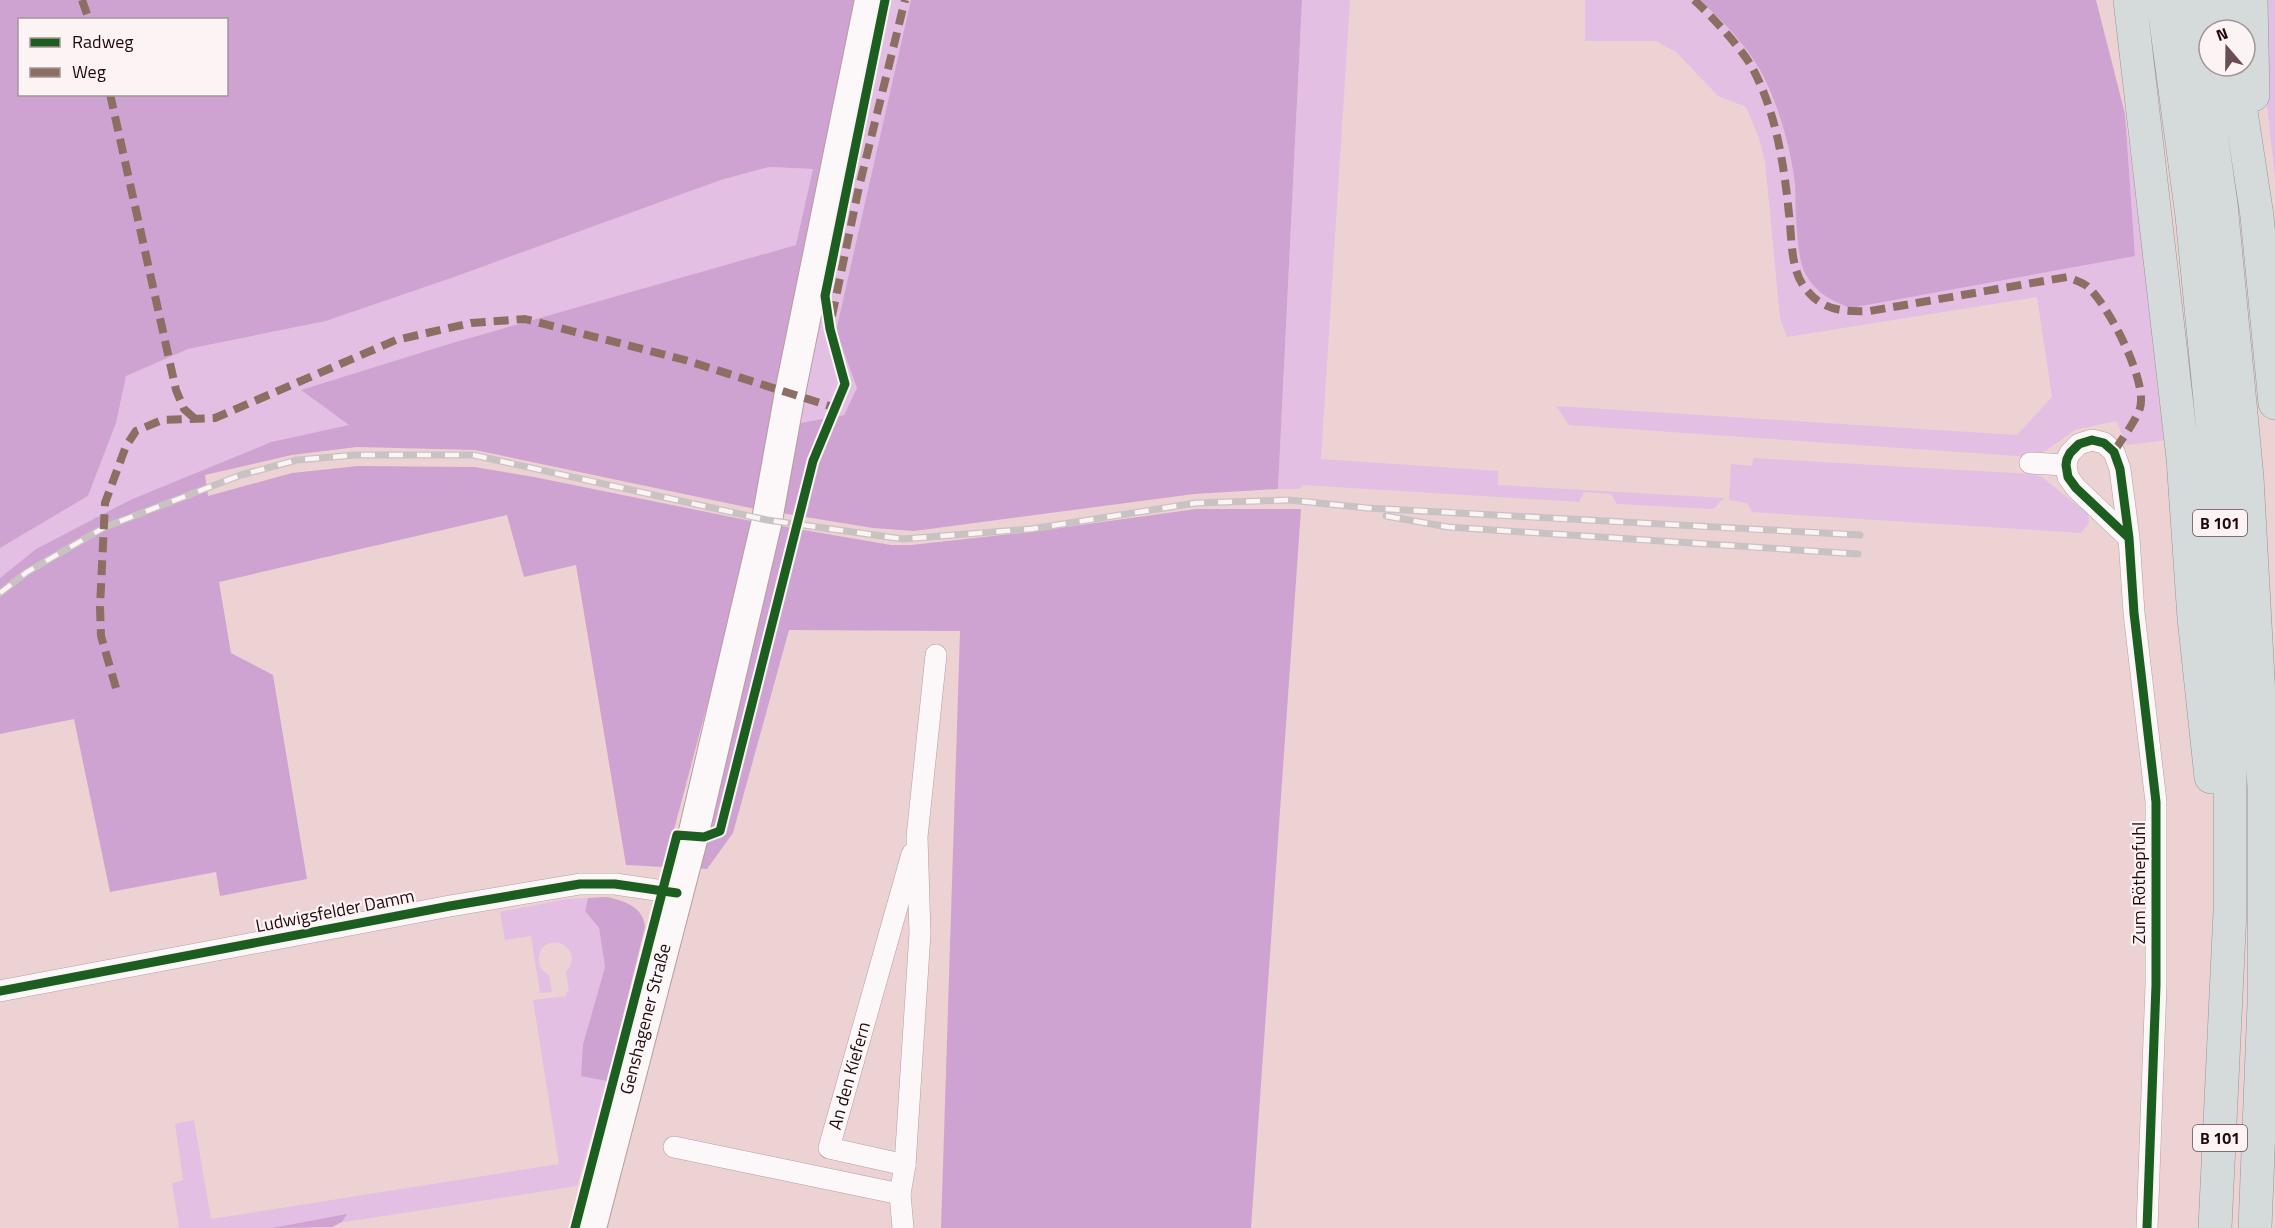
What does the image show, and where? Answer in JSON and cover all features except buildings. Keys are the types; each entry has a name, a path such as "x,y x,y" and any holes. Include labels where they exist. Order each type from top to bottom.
{"highway":[{"path":"2106,0 2117,32 2147,158"},
{"name":"B 101","path":"2130,0 2183,458 2194,618 2212,784 2224,1048"},
{"name":"B 101","path":"2163,0 2192,216 2217,471 2230,747 2230,911 2215,1228"},
{"name":"B 101","path":"2192,0 2221,204 2246,466 2264,788 2264,1004 2255,1228"},
{"path":"2224,0 2226,18"},
{"path":"2251,0 2257,216"},
{"path":"2236,78 2257,216 2275,403"},
{"name":"B 101","path":"2264,788 2275,671"}],"main road":[{"name":"Genshagener Straße","path":"591,1228 699,808 767,520 794,370 870,0"}],"street":[{"name":"Zum Röthepfuhl","path":"2066,465 2070,453 2079,444 2092,440 2110,447 2120,469 2129,538 2134,613 2156,802 2156,985 2147,1228"},
{"path":"2030,463 2066,465 2072,483 2129,538"},
{"path":"2088,499 2097,505 2108,505 2120,495 2122,484"},
{"name":"An den Kiefern","path":"903,1228 900,1194 905,1165 920,933 917,837 936,655"},
{"name":"An den Kiefern","path":"905,1165 829,1148 917,837"},
{"name":"Ludwigsfelder Damm","path":"0,991 450,906 580,884 615,884 677,893"},
{"path":"890,929 920,933"},
{"path":"674,1147 900,1194"}],"shaded area":[{"path":"0,0 857,0 760,510 475,450 357,447 292,455 205,475 208,496 292,473 358,466 475,467 756,522 664,867 626,865 576,565 524,577 507,515 219,582 231,653 273,675 307,879 220,896 216,872 110,892 74,719 0,734 0,578 36,549 130,500 271,442 349,425 301,390 452,343 796,245 813,169 769,167 721,180 326,321 188,349 126,376 116,423 88,496 0,548"},
{"path":"890,0 912,0 836,331 857,388 844,415 795,424 833,237 841,234"},
{"path":"911,0 1302,0 1278,489 1194,494 914,531 873,528 781,513 795,424 844,415 857,388 836,331"},
{"path":"1302,0 1350,0 1321,459 1498,471 1498,485 1724,498 1713,509 1617,504 1611,494 1584,492 1579,502 1303,485 1299,489 1278,489"},
{"path":"1585,0 1699,0 1746,48 1757,65 1776,106 1789,150 1804,271 2135,256 2125,114 2168,440 2127,445 2116,421 2075,430 2047,450 2031,457 1569,425 1556,406 2017,435 2052,397 2037,297 1787,337 1780,318 1765,162 1759,138 1746,107 1718,96 1676,52 1656,41 1585,41"},
{"path":"1699,0 2096,0 2125,114 2135,256 1850,308 1830,298 1814,286 1802,265 1798,244 1793,172 1782,124 1771,92 1745,48"},
{"path":"2258,0 2275,0 2275,179 2260,38"},
{"path":"769,167 813,169 797,245 452,343 302,390 350,425 271,442 130,500 36,549 0,578 0,548 88,496 116,423 125,376 188,349 326,321 721,180"},
{"path":"1753,458 2032,474 2042,477 2088,514 2089,522 2081,533 1752,512 1747,503 1729,500 1731,464 1752,466"},
{"path":"1196,509 1301,509 1251,1228 941,1228 960,631 789,630 733,833 707,869 692,868 775,525 891,545 911,545 1030,532"},
{"path":"606,897 632,906 641,914 645,927 607,1081 581,1076 583,1044 605,967 599,928 585,911 588,898"},
{"path":"588,898 585,911 599,927 605,967 583,1044 612,1064 577,1186 306,1228 179,1228 172,1183 183,1180 175,1124 194,1120 211,1219 559,1164 533,1000 566,996 566,992 569,991 566,972 571,965 572,958 567,947 562,944 555,942 542,948 539,963 542,970 549,975 552,992 540,993 531,936 505,940 500,912 566,899"},
{"path":"347,1214 342,1222 332,1227 272,1228"}],"railway":[{"path":"0,593 27,572 105,527 241,475 297,460 355,455 473,455 767,520 903,539 1031,529 1196,503 1289,500 1367,508 1860,535"},
{"path":"1386,516 1448,527 1858,554"}],"marked path":[{"path":"82,0 88,18"},
{"path":"832,316 859,187 905,0"},
{"path":"1694,0 1742,52 1753,69 1768,103 1781,158 1794,262 1800,280 1812,296 1826,306 1842,310 1870,311 2067,277 2084,284 2096,296 2115,326 2132,363 2141,396 2138,414 2114,452"},
{"path":"110,96 176,390 184,409 194,418"},
{"path":"116,688 101,636 100,607 105,503 126,446 136,431 162,420 215,418 396,340 471,323 525,319 685,360 836,408"}],"cycle path":[{"path":"575,1228 677,835 704,837 720,831 813,461 845,384 830,329 825,296 885,0"},
{"path":"2129,538 2076,488 2068,477 2067,459 2079,444 2092,440 2104,443 2114,452 2120,469 2129,538 2134,613 2156,802 2156,985 2147,1228"},
{"path":"0,991 450,906 580,884 615,884 677,893"}]}
